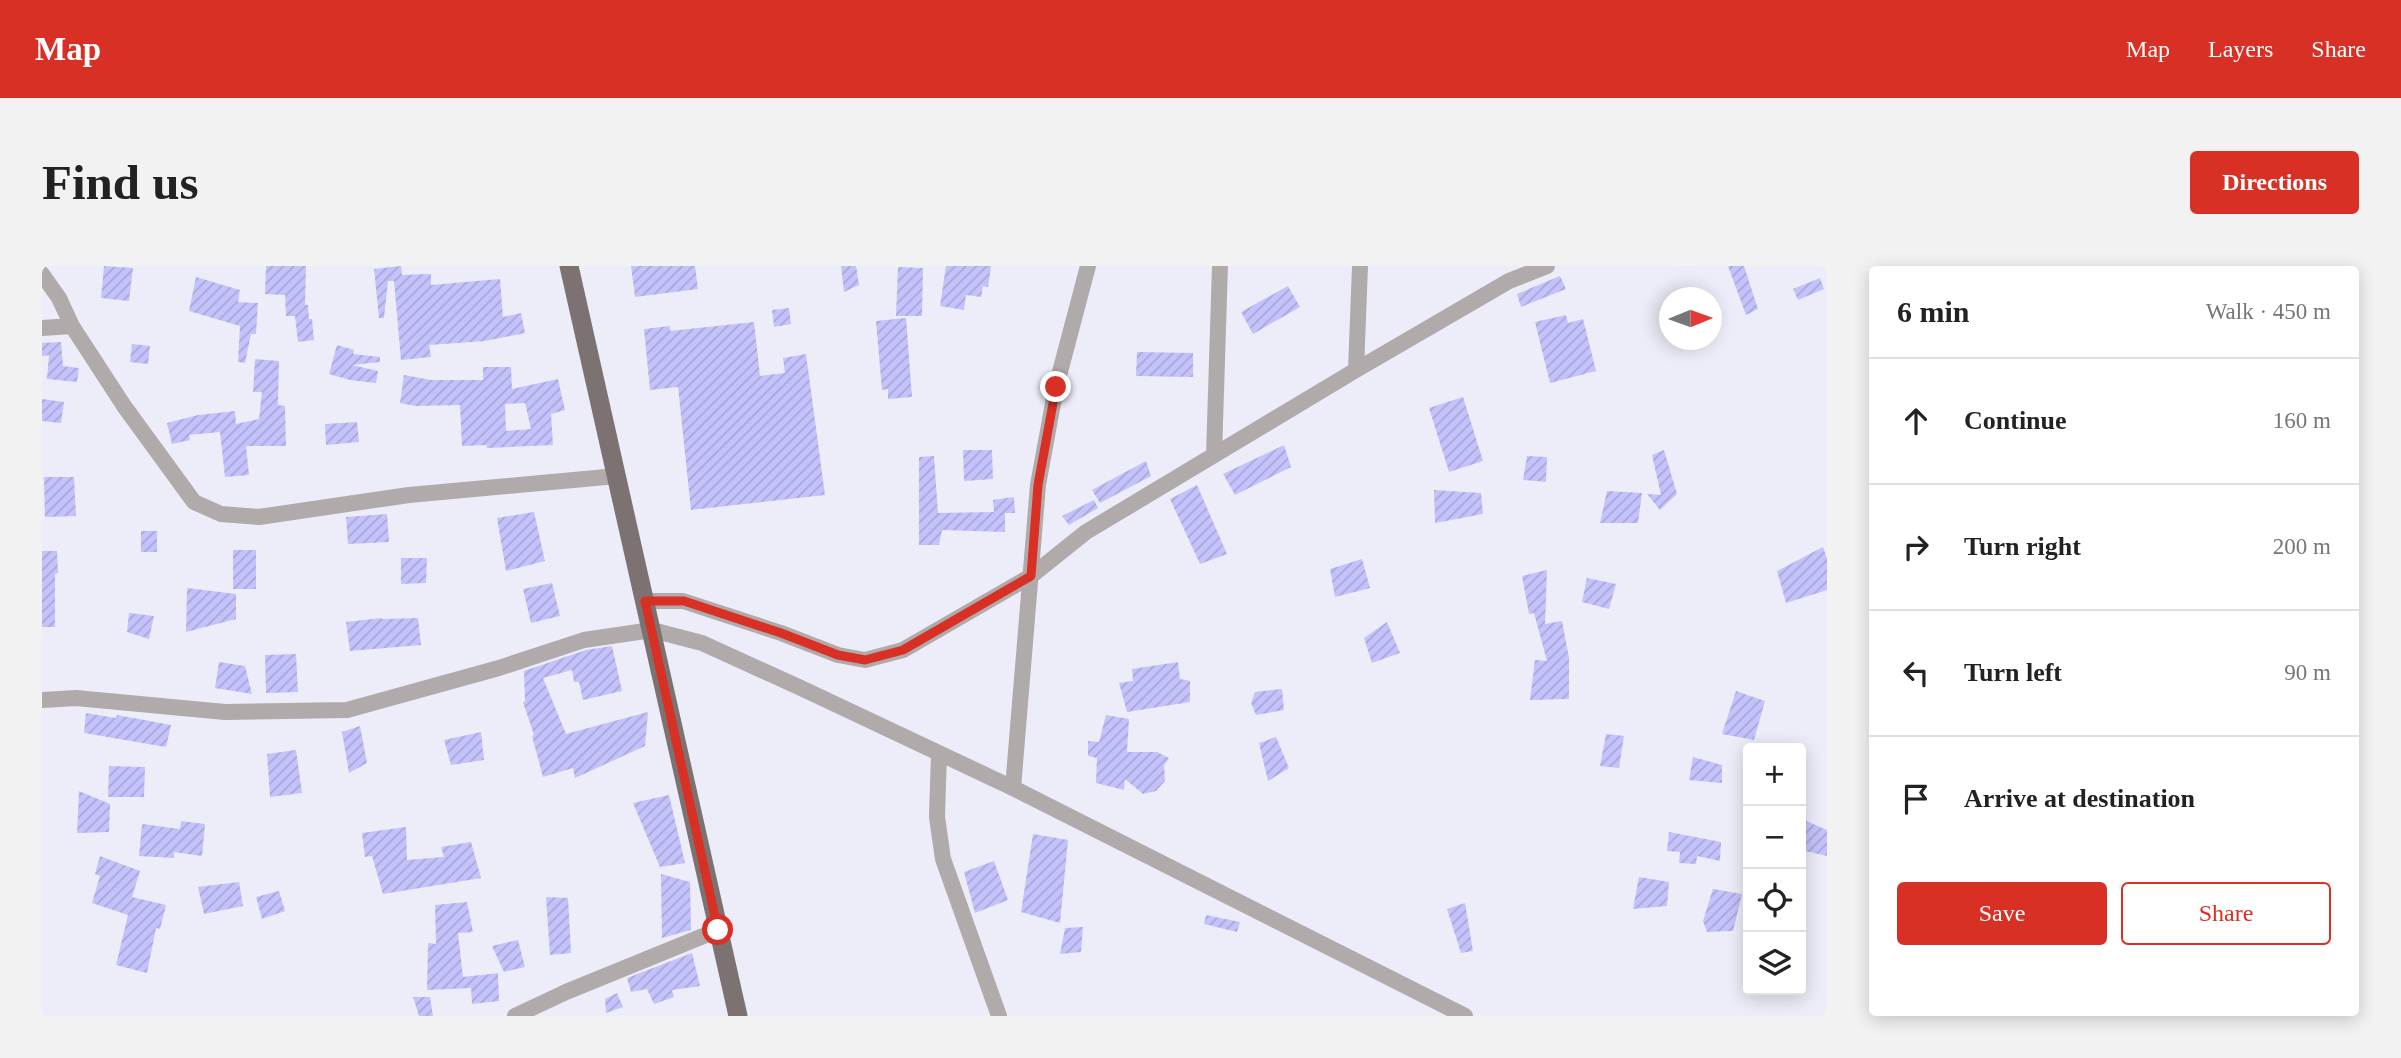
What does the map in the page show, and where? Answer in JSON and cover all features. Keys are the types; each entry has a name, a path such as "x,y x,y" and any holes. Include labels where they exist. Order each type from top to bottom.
{"main road":[{"path":"569,266 738,1016"}],"street":[{"path":"1013,788 1038,485 1052,412 1088,266"},
{"path":"1214,455 1220,266"},
{"path":"1356,370 1360,266"},
{"path":"645,601 684,601 838,655 865,660 903,650 1031,576 1086,532 1356,370 1509,274 1547,266"},
{"path":"42,274 124,406 194,502 221,514 259,517 409,495 617,476"},
{"path":"42,328 72,326"},
{"path":"42,700 76,698 225,712 347,710 499,668 584,640 652,630 702,643 1013,788 1465,1016"},
{"path":"939,753 937,817 943,859 999,1016"},
{"path":"515,1016 566,992 718,930"}],"building":[{"path":"104,266 133,268 129,301 101,298"},
{"path":"266,266 306,266 305,305 308,305 309,319 312,319 314,340 298,342 295,316 286,316 285,295 265,294"},
{"path":"401,266 402,275 431,274 431,285 500,279 503,317 521,313 525,333 485,341 429,345 431,357 401,360 394,281 388,281 384,318 379,318 374,269"},
{"path":"631,266 695,266 698,289 635,297"},
{"path":"841,266 856,266 859,285 844,292"},
{"path":"946,266 991,266 988,287 983,286 981,297 966,295 964,310 940,306"},
{"path":"1728,266 1744,266 1758,309 1746,315"},
{"path":"898,267 923,268 922,316 896,316"},
{"path":"1560,276 1566,289 1521,307 1517,294"},
{"path":"196,277 240,290 238,302 258,303 256,334 251,334 245,363 238,362 240,326 189,311"},
{"path":"1820,278 1824,289 1798,300 1793,289"},
{"path":"1288,286 1300,307 1253,334 1241,312"},
{"path":"789,308 791,324 774,327 772,310"},
{"path":"1566,315 1568,323 1583,319 1596,371 1550,383 1535,322"},
{"path":"906,318 912,397 888,399 888,389 882,390 876,321"},
{"path":"754,322 760,376 785,373 783,358 806,354 825,495 691,510 678,387 650,390 644,329 670,326 670,331"},
{"path":"61,342 63,366 79,368 77,382 47,379 49,355 42,356 42,343"},
{"path":"132,344 150,346 148,364 130,362"},
{"path":"337,345 354,350 353,354 380,357 380,362 352,365 378,371 376,383 329,374"},
{"path":"1137,352 1193,353 1193,377 1136,376"},
{"path":"255,359 279,361 278,405 285,406 286,446 246,446 249,475 225,477 220,432 189,435 190,440 172,444 167,423 198,415 235,411 236,424 259,419 262,392 253,392"},
{"path":"483,367 511,367 512,389 558,379 565,410 551,414 553,445 487,448 487,445 462,446 460,405 416,406 400,403 404,375 431,380 483,380","holes":["525,403 531,429 506,431 505,404"]},
{"path":"1463,397 1483,461 1449,472 1429,408"},
{"path":"42,399 64,402 61,423 42,421"},
{"path":"357,422 359,442 326,445 325,424"},
{"path":"1284,445 1291,467 1235,495 1223,474"},
{"path":"963,450 992,450 993,479 964,481"},
{"path":"1664,450 1677,494 1660,510 1647,494 1661,495 1652,455"},
{"path":"934,456 938,513 994,512 993,500 1014,497 1015,513 1005,513 1005,532 942,530 939,545 919,545 919,457"},
{"path":"1527,456 1547,457 1546,482 1523,480"},
{"path":"1146,461 1151,476 1100,503 1092,490"},
{"path":"44,477 74,477 76,516 45,517"},
{"path":"1197,485 1227,554 1200,564 1170,499"},
{"path":"1434,490 1481,493 1483,514 1435,523"},
{"path":"1607,491 1642,493 1638,523 1600,523"},
{"path":"1094,500 1098,508 1069,525 1062,516"},
{"path":"534,512 545,561 506,571 497,518"},
{"path":"387,514 389,542 348,544 346,517"},
{"path":"141,531 157,531 157,552 141,552"},
{"path":"1823,547 1827,559 1827,590 1786,603 1777,571"},
{"path":"233,550 256,550 256,589 233,589"},
{"path":"42,551 57,551 55,627 42,627"},
{"path":"401,558 427,558 426,583 401,584"},
{"path":"1362,559 1370,588 1335,597 1330,569"},
{"path":"1547,570 1545,624 1562,621 1569,658 1569,699 1530,700 1535,660 1547,661 1534,613 1529,614 1522,576"},
{"path":"1587,578 1616,584 1609,609 1582,602"},
{"path":"552,583 560,616 531,623 523,589"},
{"path":"187,588 236,594 236,619 186,632"},
{"path":"129,613 154,616 149,639 127,632"},
{"path":"418,618 421,645 350,651 346,622"},
{"path":"1387,622 1400,653 1372,663 1364,638"},
{"path":"612,646 622,691 583,700 579,682 574,682 572,670 543,678 566,734 648,712 645,746 575,778 573,768 543,777 532,736 534,735 523,702 524,671 586,650"},
{"path":"296,654 298,692 266,693 265,655"},
{"path":"219,662 245,666 252,694 215,688"},
{"path":"1178,662 1180,679 1190,681 1190,702 1127,712 1119,683 1133,681 1132,669"},
{"path":"1282,689 1284,710 1256,715 1251,703 1255,692"},
{"path":"1736,691 1765,701 1754,740 1722,734"},
{"path":"86,713 116,718 117,715 171,725 166,747 84,733"},
{"path":"1106,715 1129,719 1127,752 1157,752 1169,758 1164,765 1165,781 1156,791 1143,794 1125,779 1124,790 1096,783 1097,758 1088,756 1088,741 1099,742"},
{"path":"360,726 367,763 349,773 342,732"},
{"path":"481,732 484,760 451,765 444,740"},
{"path":"1606,734 1624,736 1619,768 1600,766"},
{"path":"1276,737 1289,768 1268,781 1259,743"},
{"path":"296,750 302,793 270,797 267,754"},
{"path":"1693,757 1722,765 1722,783 1689,780"},
{"path":"109,766 145,767 144,797 108,797"},
{"path":"79,791 110,804 109,832 77,833"},
{"path":"669,795 685,863 660,867 633,803"},
{"path":"181,821 205,824 202,856 174,852 174,858 139,856 142,824 180,829"},
{"path":"1806,821 1827,830 1827,856 1806,851"},
{"path":"406,827 407,860 444,857 441,847 471,842 481,878 383,894 372,856 365,857 362,833"},
{"path":"1669,832 1721,842 1720,861 1697,856 1696,864 1679,863 1680,852 1667,851"},
{"path":"1033,834 1068,840 1060,923 1021,912"},
{"path":"100,856 140,871 132,897 166,905 160,929 156,928 147,973 116,965 128,915 92,903 100,876 95,874"},
{"path":"994,861 1008,900 975,913 964,872"},
{"path":"661,874 690,882 691,930 662,938"},
{"path":"1639,877 1669,882 1667,906 1633,909"},
{"path":"239,882 243,906 204,914 198,887"},
{"path":"1713,889 1742,894 1733,931 1707,932 1703,921"},
{"path":"279,891 285,911 262,919 256,897"},
{"path":"546,897 568,898 571,953 550,955"},
{"path":"467,902 473,932 458,933 463,977 498,973 499,1001 472,1004 471,988 427,990 428,943 436,944 435,905"},
{"path":"1465,903 1473,951 1461,953 1447,909"},
{"path":"1206,915 1240,922 1237,932 1204,924"},
{"path":"1083,927 1081,952 1060,954 1065,928"},
{"path":"518,940 525,967 504,972 492,946"},
{"path":"692,953 700,986 672,990 674,997 654,1004 647,989 631,992 627,978"},
{"path":"617,993 623,1007 606,1013 605,999"},
{"path":"413,997 430,997 433,1016 419,1016"}],"route":[{"path":"718,930 645,601 684,601 838,655 865,660 903,650 1031,576 1038,485 1056,387"}]}
